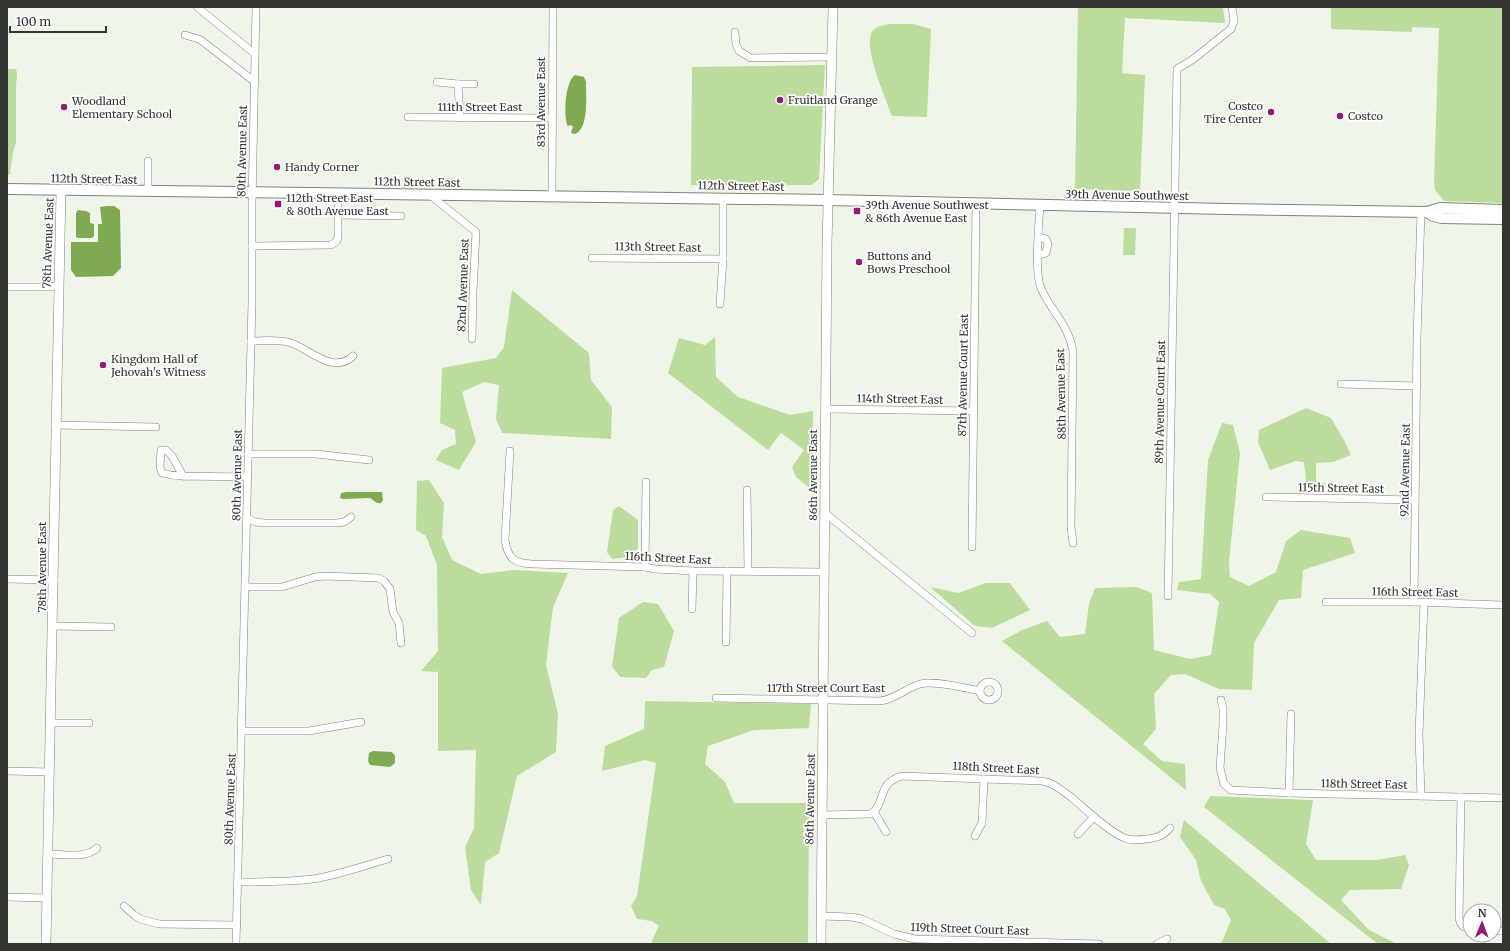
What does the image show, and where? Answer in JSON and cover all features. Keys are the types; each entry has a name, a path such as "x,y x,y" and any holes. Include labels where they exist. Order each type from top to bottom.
{"main road":[{"name":"112th Street East","path":"7,190 828,200"},
{"name":"39th Avenue Southwest","path":"828,200 1424,212 1440,208 1503,210"},
{"name":"39th Avenue Southwest","path":"1424,212 1442,218 1503,219"}],"street":[{"path":"197,7 255,54"},
{"name":"80th Avenue East","path":"236,944 243,731 256,7"},
{"name":"83rd Avenue East","path":"552,196 553,7"},
{"name":"86th Avenue East","path":"821,944 828,200 833,7"},
{"name":"89th Avenue Court East","path":"1168,596 1177,69 1192,60 1231,29 1234,21 1232,7"},
{"path":"734,32 739,52 751,58 832,57"},
{"path":"185,35 199,39 255,82"},
{"path":"437,82 474,84"},
{"path":"458,84 460,118"},
{"name":"111th Street East","path":"408,117 552,118"},
{"path":"148,161 148,192"},
{"name":"78th Avenue East","path":"46,944 54,580 55,425 61,191"},
{"path":"252,246 331,245 337,241 338,237 338,194"},
{"name":"82nd Avenue East","path":"430,194 476,232 472,339"},
{"path":"720,304 723,259 723,198"},
{"name":"87th Avenue Court East","path":"972,547 976,203"},
{"name":"88th Avenue East","path":"1040,205 1038,270 1041,288 1064,326 1073,351 1071,527 1074,543"},
{"name":"92nd Avenue East","path":"1414,602 1418,338 1424,212"},
{"path":"338,215 401,216"},
{"name":"113th Street East","path":"592,258 723,259"},
{"path":"7,287 49,287 59,285"},
{"path":"251,341 280,341 292,343 314,356 331,362 347,361 353,356"},
{"path":"1341,384 1417,386"},
{"name":"114th Street East","path":"826,409 974,411"},
{"path":"55,425 156,427"},
{"name":"116th Street East","path":"510,451 506,540 508,553 512,559 523,564 645,567 693,571 824,572"},
{"path":"248,454 316,454 369,460"},
{"path":"183,476 248,477"},
{"path":"645,567 646,482"},
{"path":"747,490 748,571"},
{"name":"115th Street East","path":"1266,497 1415,500"},
{"path":"825,513 972,633"},
{"path":"247,518 255,522 264,523 337,523 344,522 351,517"},
{"path":"692,609 693,571"},
{"path":"726,642 727,571"},
{"path":"246,588 282,587 315,577 325,576 378,578 384,581 390,589 393,612 399,623 401,643"},
{"path":"7,580 54,580"},
{"name":"116th Street East","path":"1326,602 1414,602 1503,605"},
{"path":"1421,796 1419,734 1424,603"},
{"path":"53,626 111,627"},
{"name":"117th Street Court East","path":"716,698 885,700 891,699 919,684 930,682 980,691"},
{"name":"118th Street East","path":"1221,700 1223,709 1223,724 1220,768 1222,780 1231,790 1289,793 1503,798"},
{"path":"1289,793 1292,714"},
{"path":"243,731 309,731 361,722"},
{"path":"51,723 89,723"},
{"path":"7,771 50,772"},
{"name":"118th Street East","path":"874,812 878,808 884,788 902,776 1042,781 1058,787 1119,836 1129,839 1143,840 1159,837 1170,828"},
{"path":"975,836 982,823 984,779"},
{"path":"1461,797 1459,918 1462,926"},
{"path":"822,815 870,814 874,812 886,832"},
{"path":"1078,834 1094,817"},
{"path":"48,854 86,855 93,853 97,848"},
{"path":"238,882 291,881 312,878 339,873 388,859"},
{"path":"7,897 47,898"},
{"path":"124,906 140,919 159,924 237,925"},
{"name":"119th Street Court East","path":"821,916 862,919 894,934 915,939 1099,944"},
{"path":"1157,944 1167,939"}],"shaded area":[{"path":"1078,7 1223,7 1225,23 1125,18 1122,73 1145,75 1140,191 1075,189"},
{"path":"1331,7 1503,7 1503,203 1444,201 1435,190 1434,180 1439,28 1412,27 1412,32 1331,29"},
{"path":"890,24 913,24 931,29 927,117 892,116 880,85 870,47 870,37 873,30"},
{"path":"825,65 819,179 812,185 691,185 692,67"},
{"path":"7,69 16,69 17,73 16,143 13,152 10,174 7,176"},
{"path":"575,75 584,77 586,82 586,111 583,126 575,134 571,133 573,126 569,125 568,127 566,122 565,107 569,84"},
{"path":"114,206 120,210 121,268 113,276 76,277 71,270 71,242 98,242 98,224 102,224 100,207"},
{"path":"78,210 90,213 90,223 94,224 94,236 92,238 76,237 76,213"},
{"path":"1124,228 1136,228 1135,255 1123,255"},
{"path":"512,290 589,353 591,380 612,407 611,439 502,433 496,419 499,385 484,382 462,392 476,442 459,470 436,460 442,450 456,444 455,430 440,423 442,368 496,358 504,347"},
{"path":"715,337 716,377 738,397 790,415 813,411 812,490 796,477 792,467 804,450 781,433 768,450 668,373 679,338 705,345"},
{"path":"1306,408 1331,418 1351,455 1333,462 1316,463 1316,482 1325,483 1325,490 1307,489 1304,462 1296,461 1270,470 1258,442 1259,430"},
{"path":"1222,423 1233,425 1240,453 1229,562 1230,577 1249,586 1276,572 1286,541 1301,530 1350,538 1355,553 1303,570 1301,598 1279,600 1254,643 1252,690 1219,689 1185,674 1171,675 1154,694 1156,729 1143,744 1162,761 1185,764 1186,790 1002,641 1022,630 1047,621 1060,637 1085,634 1089,604 1095,588 1137,587 1152,593 1154,650 1190,659 1211,655 1219,602 1210,594 1177,590 1179,582 1201,579 1208,460"},
{"path":"429,480 444,503 442,537 452,560 481,574 514,570 568,573 553,607 546,665 558,714 556,752 517,776 499,853 485,862 481,905 471,890 465,847 474,828 476,750 438,751 438,672 421,671 438,651 437,565 426,536 416,530 417,481"},
{"path":"382,492 383,500 381,503 377,503 370,498 340,498 341,493"},
{"path":"619,506 638,520 638,549 627,557 612,559 607,552 613,510"},
{"path":"986,583 1010,583 1030,610 992,628 975,626 930,587 958,593"},
{"path":"643,602 658,604 674,631 664,667 652,670 646,678 620,677 612,666 619,618"},
{"path":"645,701 811,704 809,728 754,730 708,746 705,764 725,782 734,803 809,803 808,944 651,944 659,926 652,921 637,919 631,906 637,896 656,763 645,760 602,771 605,746 644,729"},
{"path":"373,751 392,752 395,756 395,763 390,767 370,765 368,761 369,753"},
{"path":"1210,796 1313,800 1306,844 1316,860 1377,860 1405,855 1409,865 1401,889 1350,890 1341,900 1369,930 1397,944 1378,944 1204,807"},
{"path":"1184,820 1331,944 1221,944 1231,920 1225,909 1214,905 1201,881 1196,860 1180,837"}],"place":[{"name":"Fruitland Grange","path":"780,100"},
{"name":"Woodland Elementary School","path":"64,107"},
{"name":"Costco Tire Center","path":"1271,112"},
{"name":"Costco","path":"1340,116"},
{"name":"Handy Corner","path":"277,167"},
{"name":"112th Street East & 80th Avenue East","path":"278,204"},
{"name":"39th Avenue Southwest & 86th Avenue East","path":"857,211"},
{"name":"Buttons and Bows Preschool","path":"859,262"},
{"name":"Kingdom Hall of Jehovah's Witness","path":"103,365"}]}
